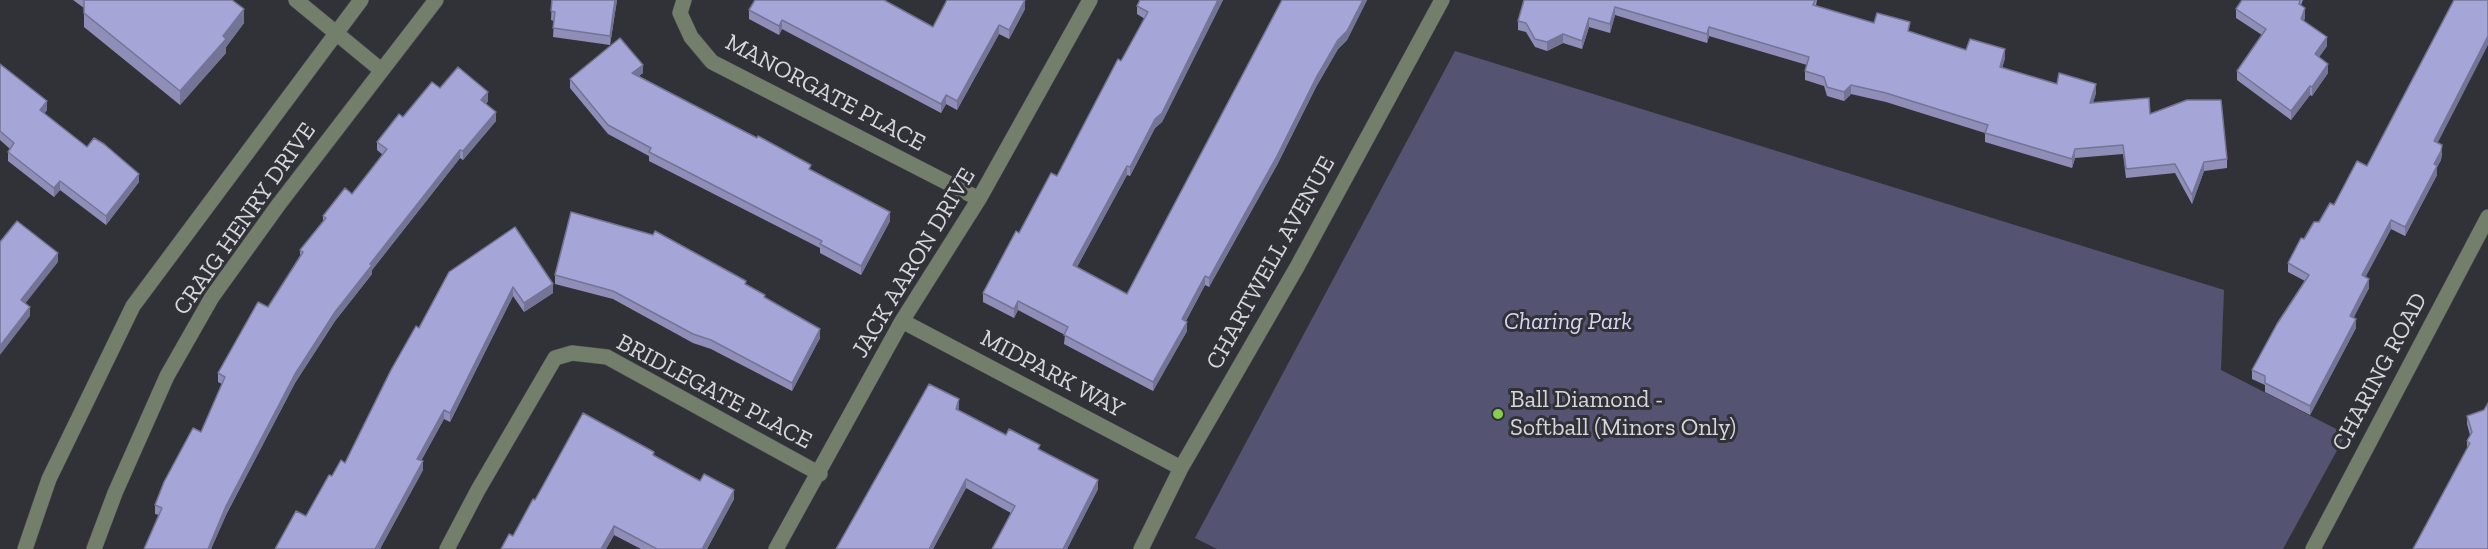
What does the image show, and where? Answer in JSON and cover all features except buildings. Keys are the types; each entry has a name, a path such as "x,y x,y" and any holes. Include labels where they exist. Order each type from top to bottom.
{"street":[{"path":"296,0 381,69"},
{"name":"CRAIG HENRY DRIVE","path":"25,549 49,479 133,306 361,0"},
{"name":"CRAIG HENRY DRIVE","path":"94,549 115,493 167,376 212,297 381,69 436,0"},
{"name":"MANORGATE PLACE","path":"684,0 680,13 691,37 712,62 979,199"},
{"name":"JACK AARON DRIVE","path":"776,549 902,321 979,199 1090,0"},
{"name":"CHARTWELL AVENUE","path":"1141,549 1181,468 1296,267 1442,0"},
{"name":"CHARING ROAD","path":"2313,549 2488,217"},
{"name":"MIDPARK WAY","path":"902,321 1181,468"},
{"name":"BRIDLEGATE PLACE","path":"447,549 555,358 572,353 607,357 819,474"}],"green space":[{"name":"Charing Park","path":"1455,51 2224,290 2221,370 2346,434 2283,549 1217,549 1195,538"}],"place":[{"name":"Ball Diamond - Softball (Minors Only)","path":"1498,414"}]}
